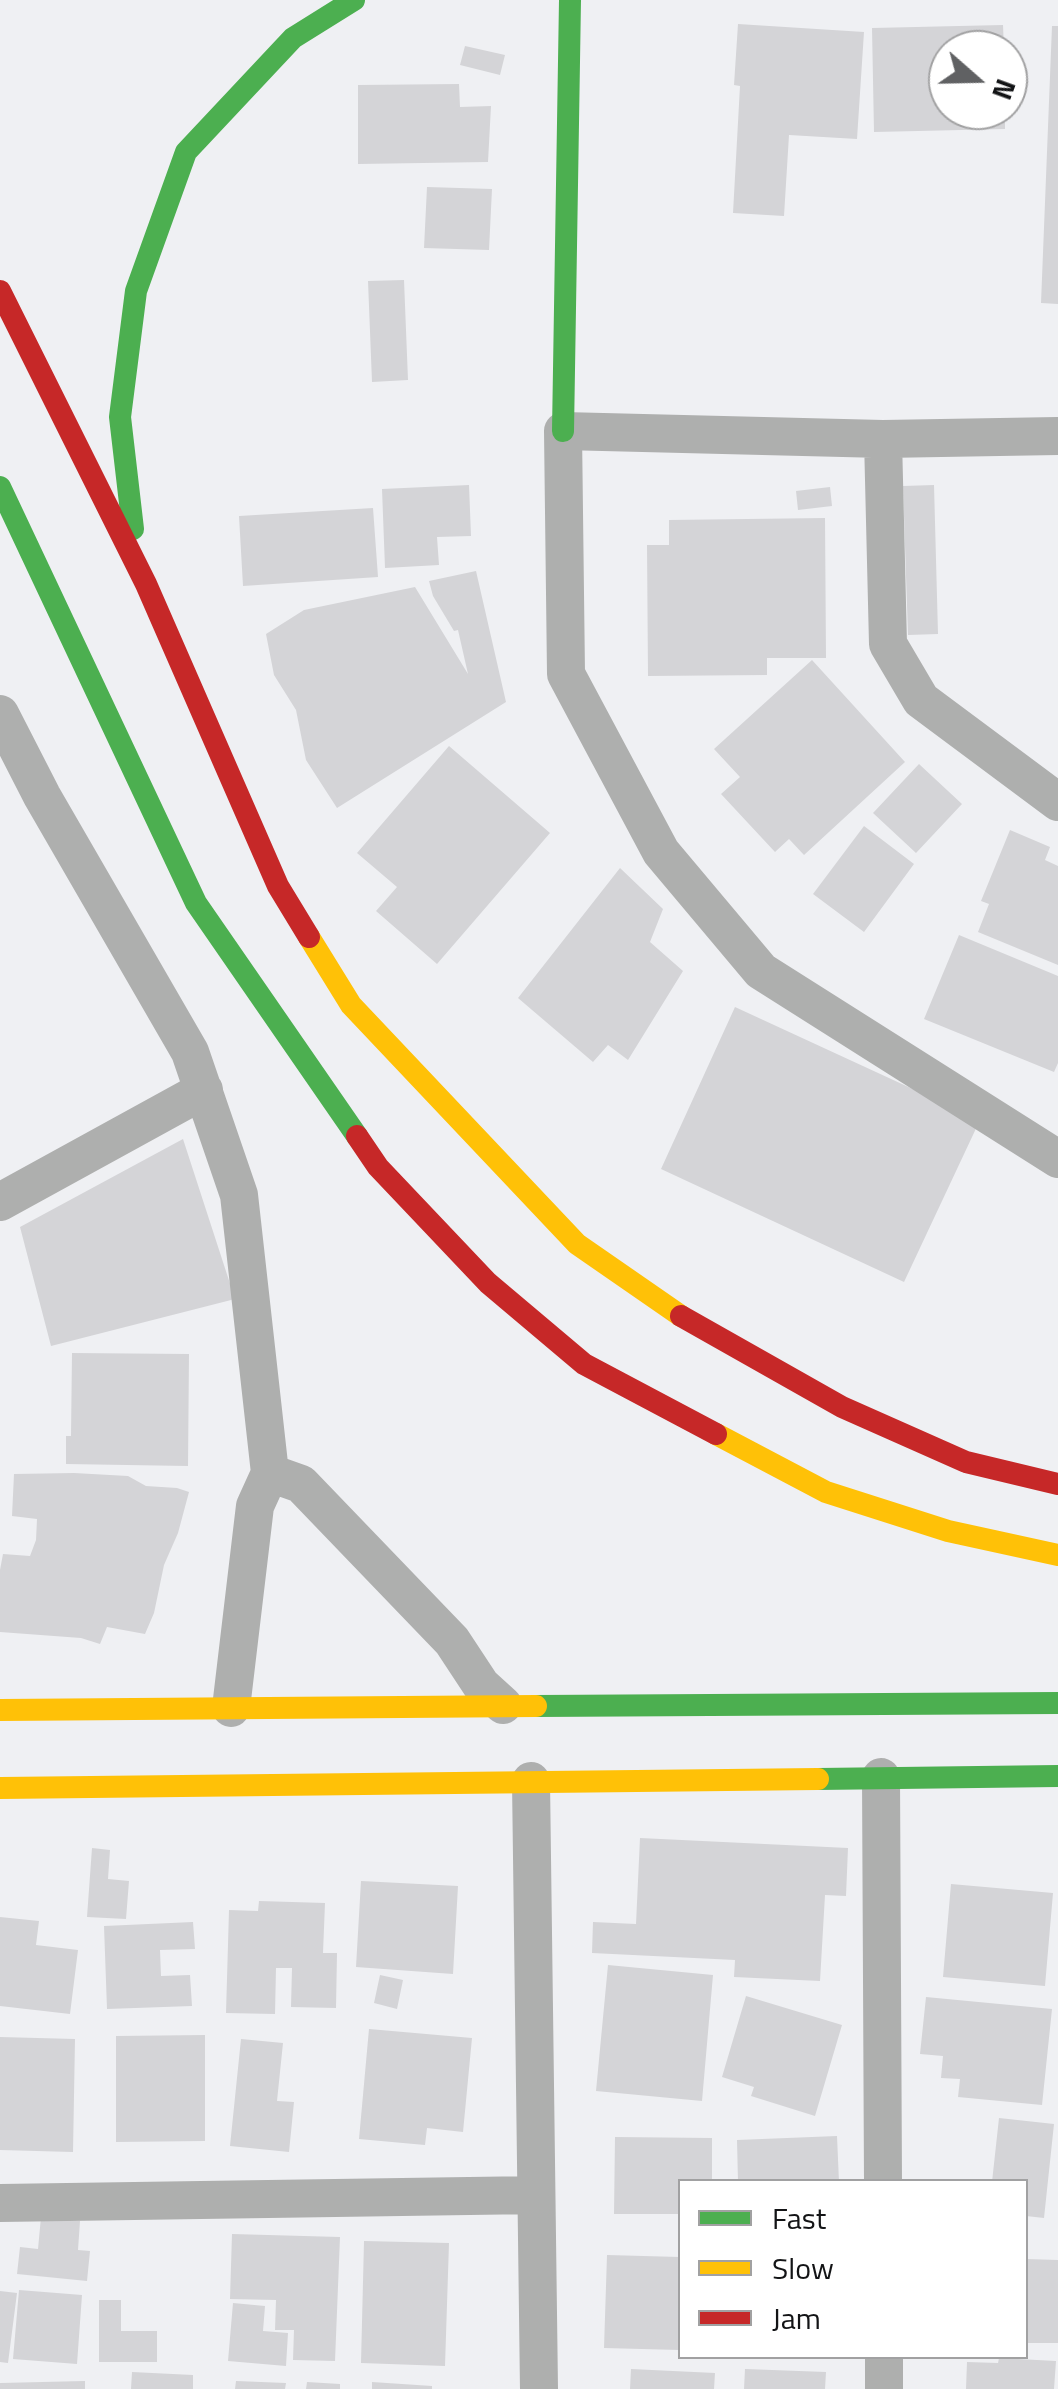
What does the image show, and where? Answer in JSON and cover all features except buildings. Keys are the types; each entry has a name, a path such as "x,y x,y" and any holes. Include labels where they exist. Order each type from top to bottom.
{"street":[{"path":"146,584 135,545 120,417 136,291 186,152 293,38 354,0"},
{"path":"570,0 563,431 566,674 661,852 761,971 1058,1158"},
{"path":"0,291 146,584 278,886 351,1004 577,1244 702,1331 842,1406 966,1462 1058,1484"},
{"path":"563,431 883,440 1058,436"},
{"path":"883,440 888,644 921,700 1058,802"},
{"path":"0,487 196,903 378,1167 488,1283 584,1364 826,1492 948,1532 1058,1556"},
{"path":"0,714 42,796 190,1052 239,1195 270,1473 255,1506 231,1708"},
{"path":"0,1202 204,1090"},
{"path":"270,1473 300,1484 452,1641 481,1685 503,1705"},
{"path":"0,1710 1058,1703"},
{"path":"0,1788 1058,1776"},
{"path":"881,1777 883,2179"},
{"path":"531,1781 539,2389"},
{"path":"0,2203 536,2195"},
{"path":"884,2359 884,2389"}],"traffic: fast":[{"path":"133,529 120,417 136,291 186,152 293,38 354,0"},
{"path":"563,431 570,0"},
{"path":"0,487 196,903 357,1136"},
{"path":"536,1706 1058,1703"},
{"path":"818,1779 1058,1776"}],"traffic: slow":[{"path":"309,937 351,1005 577,1244 681,1316"},
{"path":"716,1434 826,1492 948,1531 1058,1555"},
{"path":"0,1710 536,1706"},
{"path":"0,1788 818,1779"}],"traffic: jam":[{"path":"0,291 146,584 278,886 309,937"},
{"path":"357,1136 378,1167 488,1283 584,1364 716,1434"},
{"path":"681,1316 842,1407 966,1462 1058,1484"}]}
